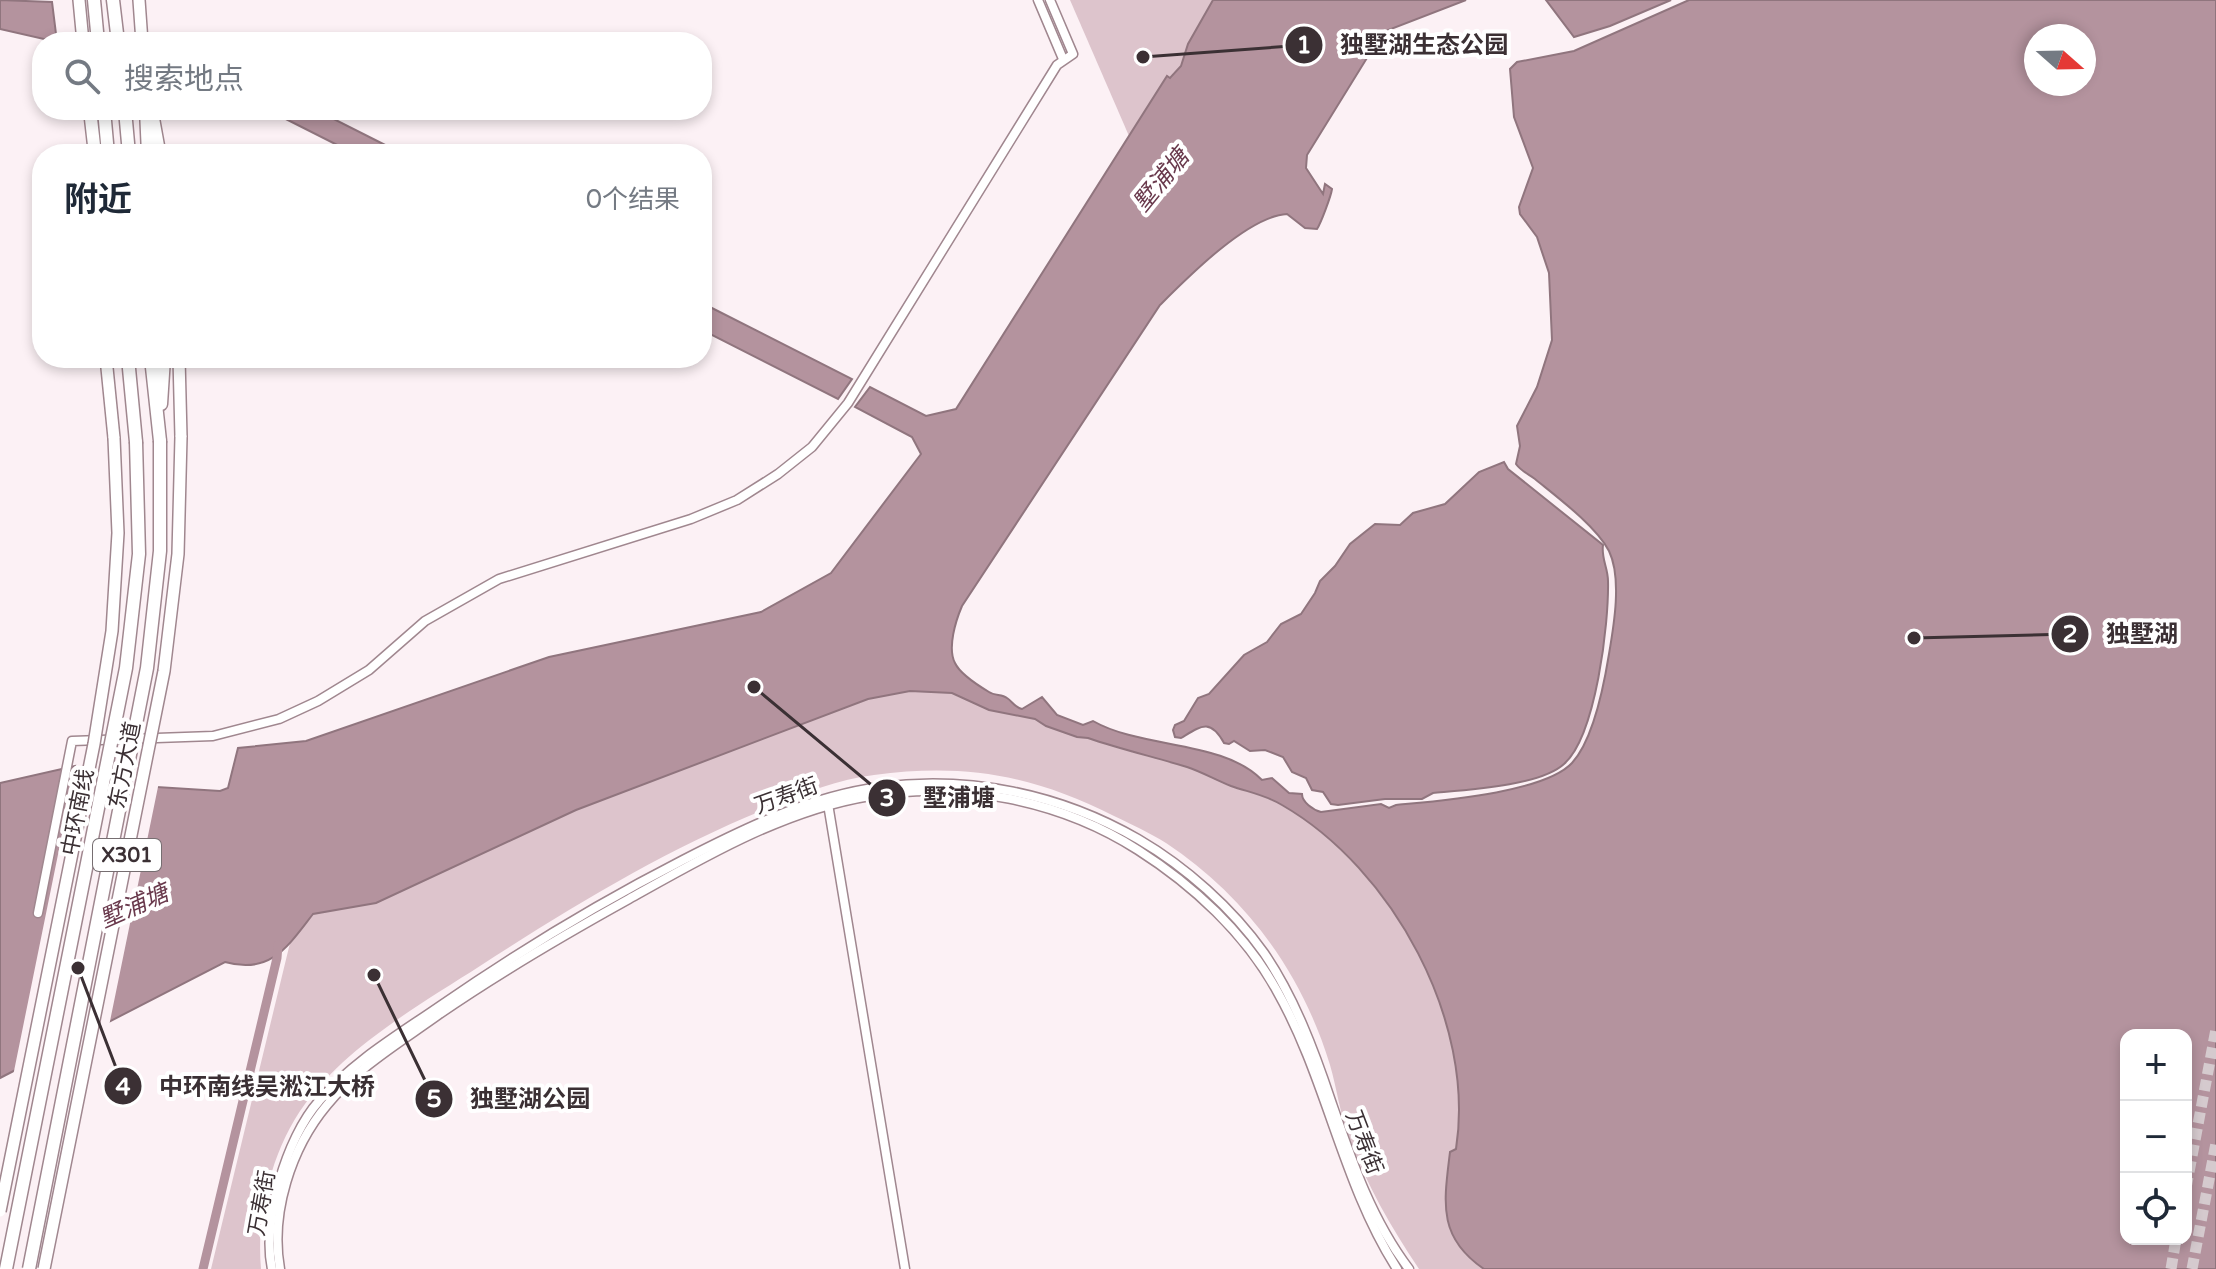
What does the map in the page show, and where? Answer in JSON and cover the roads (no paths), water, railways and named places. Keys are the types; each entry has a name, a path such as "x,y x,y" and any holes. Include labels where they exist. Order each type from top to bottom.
{"highway":[{"path":"94,0 97,32"},
{"path":"113,0 117,32"},
{"path":"90,120 92,144"},
{"path":"105,120 107,144"},
{"path":"126,120 128,144"},
{"path":"146,120 148,144"},
{"name":"中环南线","path":"6,1269 126,668 139,554 136,442 129,368"},
{"name":"中环南线","path":"29,1269 147,668 160,551 159,436 152,368"},
{"path":"159,436 163,368"}],"main road":[{"path":"79,0 82,32"},
{"path":"139,0 141,32"},
{"path":"154,120 158,144"},
{"name":"东方大道","path":"0,1211 94,744 112,631 118,533 107,368"},
{"name":"东方大道","path":"44,1269 164,671 178,554 179,368"}],"street":[{"path":"1038,0 1063,59"},
{"path":"38,913 72,741 213,736 279,719 369,670 425,621 499,579 691,519 737,500 778,474 812,447 848,403 1063,59 1073,54 1050,0"},
{"name":"万寿街","path":"272,1269 271,1222 287,1159 300,1127 318,1102 373,1051 526,948 741,830 877,787 921,782 970,784 1010,791 1050,800 1088,814 1138,839 1182,868 1213,896 1263,952 1284,988 1321,1074 1351,1164 1390,1240 1409,1269"},
{"name":"万寿街","path":"280,1269 277,1221 294,1163 316,1118 361,1071 474,990 693,862 828,802 927,791 969,793 1032,804 1083,820 1137,849 1188,886 1243,940 1279,993 1299,1037 1347,1168 1369,1218 1397,1269"},
{"path":"828,802 905,1269"}],"water":[{"path":"0,0 52,2 56,32 32,32 32,36 0,29"},
{"path":"1213,0 1466,0 1383,32 1307,155 1306,168 1323,194 1325,184 1332,189 1317,229 1305,228 1287,214 1254,225 1219,250 1160,305 962,606 953,634 953,657 957,667 970,679 1019,708 1042,697 1057,715 1083,725 1093,721 1113,730 1226,758 1246,767 1262,780 1272,778 1289,793 1302,794 1308,805 1321,812 1381,804 1389,808 1515,788 1538,782 1572,763 1592,726 1611,642 1616,602 1615,574 1609,551 1586,522 1516,464 1520,446 1517,426 1537,387 1552,340 1549,273 1537,237 1520,214 1519,207 1533,168 1514,117 1510,69 1517,62 1574,51 1689,0 2216,0 2216,1269 1484,1269 1458,1244 1447,1217 1448,1170 1450,1152 1456,1149 1459,1100 1453,1051 1439,1001 1418,953 1391,908 1359,868 1322,833 1270,799 1187,767 1077,737 1035,719 989,710 952,693 910,691 868,699 576,810 376,903 313,914 286,947 266,961 241,965 225,962 0,1078 0,783 97,761 84,810 122,818 141,786 220,791 228,788 238,748 306,741 549,657 761,612 831,573 921,454 912,437 855,407 870,387 926,416 956,409 1167,76 1170,78 1181,66 1188,44"},
{"path":"1546,0 1671,0 1610,26 1574,37"},
{"path":"288,120 336,120 383,144 335,144"},
{"path":"712,308 852,379 838,399 712,335"},
{"path":"1504,462 1508,469 1603,545 1608,600 1603,650 1585,730 1564,764 1538,777 1502,786 1433,793 1422,799 1385,799 1338,805 1331,804 1323,792 1312,790 1306,778 1292,772 1283,757 1265,750 1250,751 1234,741 1224,743 1210,727 1200,728 1181,738 1175,737 1175,725 1184,721 1198,698 1209,694 1244,655 1267,642 1281,624 1301,614 1320,581 1350,544 1375,524 1400,525 1413,513 1445,504 1479,472"}],"waterway":[{"path":"203,1269 278,945"}],"tunnel":[{"path":"2189,1173 2216,1029"},
{"path":"2192,1269 2216,1143"},
{"path":"2171,1269 2175,1245"}],"place":[{"name":"独墅湖生态公园","path":"1143,57"},
{"name":"独墅湖","path":"1914,638"},
{"name":"墅浦塘","path":"754,687"},
{"name":"中环南线吴淞江大桥","path":"78,968"},
{"name":"独墅湖公园","path":"374,975"}]}
